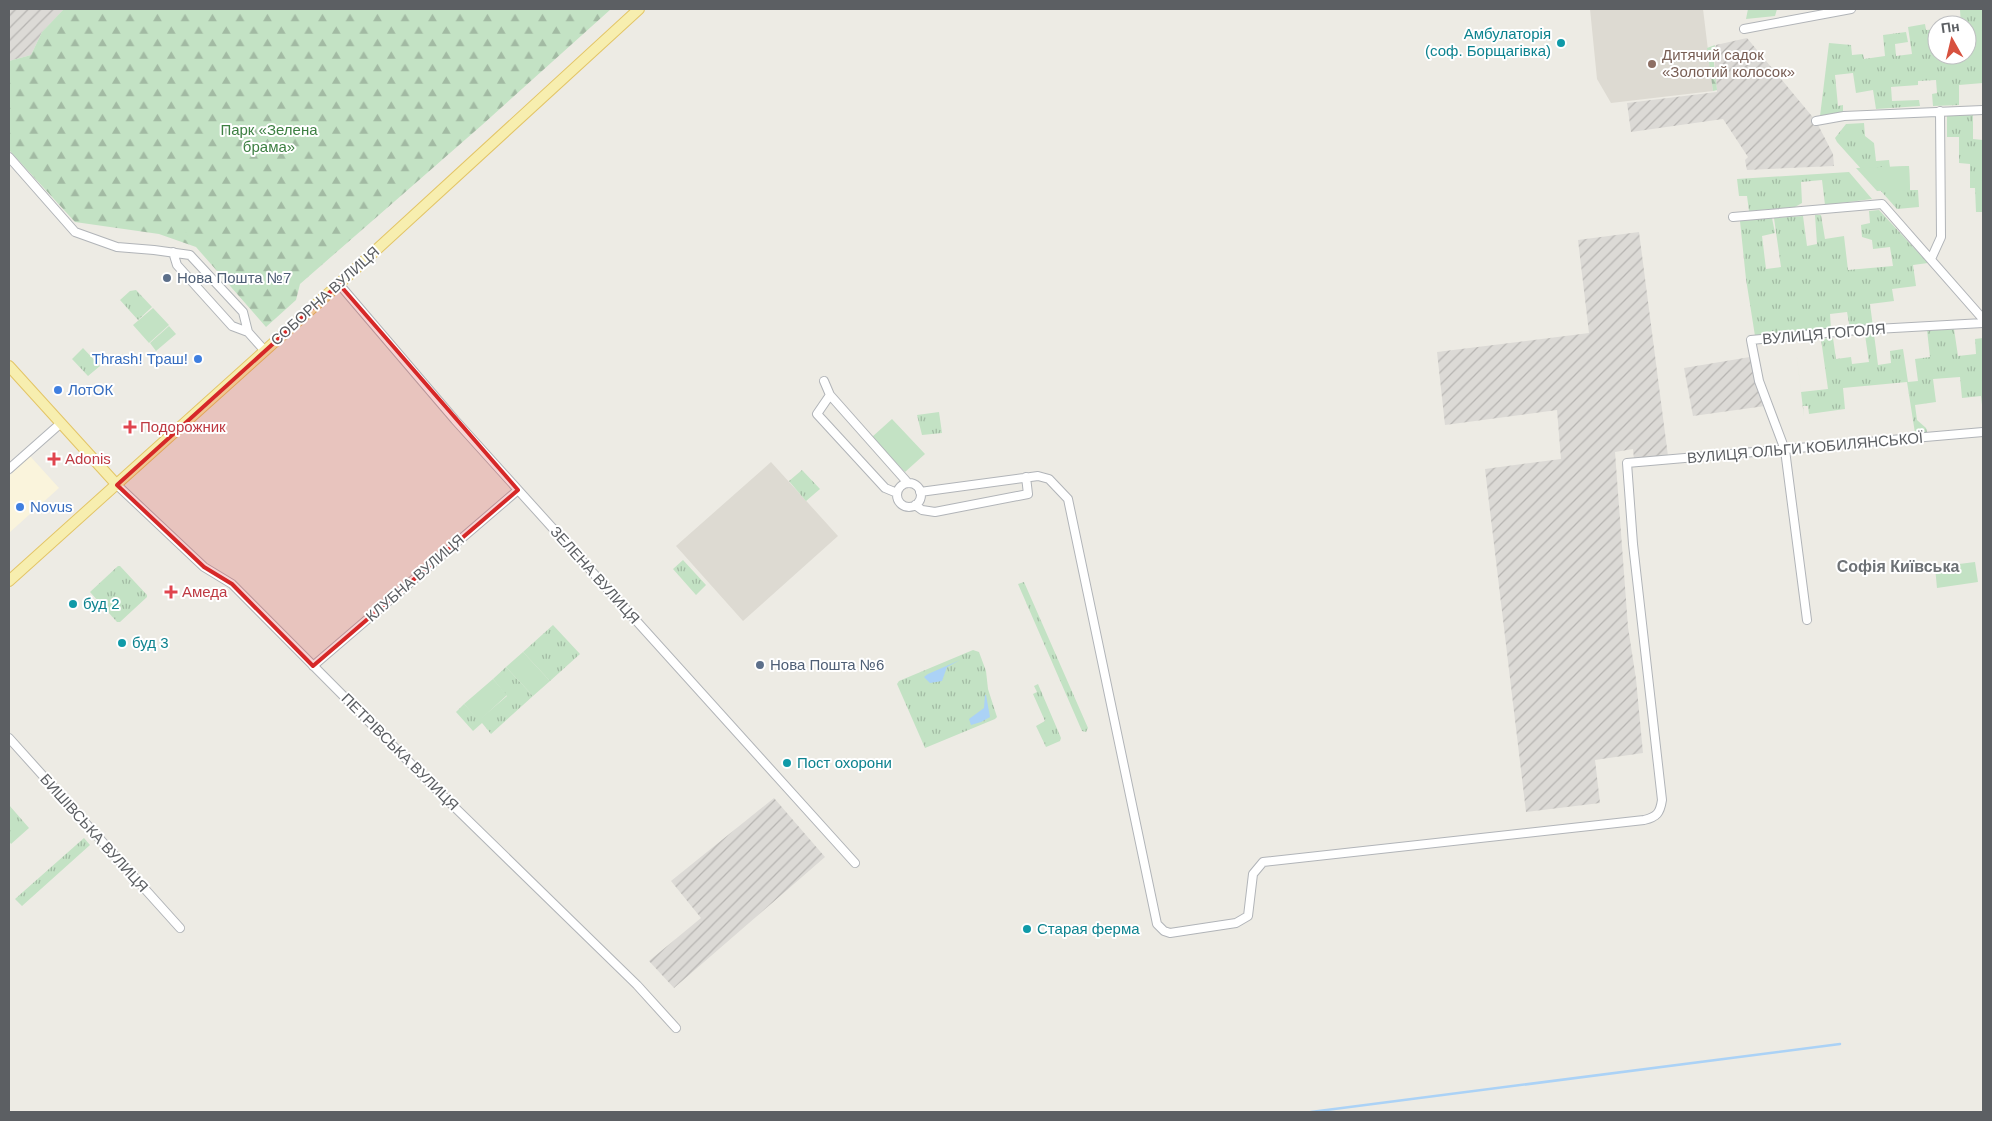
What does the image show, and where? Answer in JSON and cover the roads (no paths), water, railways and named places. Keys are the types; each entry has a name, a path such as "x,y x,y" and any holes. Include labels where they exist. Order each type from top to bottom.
{"main road":[{"name":"СОБОРНА ВУЛИЦЯ","path":"9,581 339,284 639,9"},
{"path":"9,366 117,485"}],"street":[{"path":"1744,30 1851,9"},
{"path":"1816,121 1844,116 1983,110"},
{"path":"1930,259 1941,237 1940,111"},
{"path":"9,157 75,232 116,247 190,255 243,312 248,332"},
{"path":"1733,217 1882,204 1983,319"},
{"path":"173,252 177,265 232,326 248,332 265,351"},
{"name":"ЗЕЛЕНА ВУЛИЦЯ","path":"339,284 455,420 855,863"},
{"name":"ВУЛИЦЯ ГОГОЛЯ","path":"1785,450 1759,381 1751,340 1858,330 1983,323"},
{"path":"824,381 830,395 908,483 915,486 920,492 920,499 915,505 907,507 900,504 897,493 901,486 908,483"},
{"path":"830,395 817,414 885,488 897,493"},
{"path":"9,469 61,423"},
{"name":"ВУЛИЦЯ ОЛЬГИ КОБИЛЯНСЬКОЇ","path":"1026,478 1038,476 1049,479 1068,499 1157,924 1164,931 1170,933 1236,923 1248,916 1253,874 1263,862 1644,820 1656,817 1662,800 1633,544 1627,463 1983,432"},
{"path":"1785,450 1807,620"},
{"path":"915,505 927,512 936,512 1028,494 1026,478 920,492"},
{"name":"ПЕТРІВСЬКА ВУЛИЦЯ","path":"117,485 204,567 232,584 637,985 676,1028"},
{"name":"КЛУБНА ВУЛИЦЯ","path":"313,666 518,490"},
{"name":"БИШІВСЬКА ВУЛИЦЯ","path":"9,738 180,928"}],"water":[{"path":"960,660 947,667 942,681 930,683 924,677 928,674"},
{"path":"985,695 990,717 971,725 969,719 984,708"}],"waterway":[{"path":"1311,1112 1840,1044"}],"place":[{"name":"Амбулаторія (соф. Борщагівка)","path":"1561,43"},
{"name":"Дитячий садок «Золотий колосок»","path":"1652,64"},
{"name":"Нова Пошта №7","path":"167,278"},
{"name":"Thrash! Траш!","path":"198,359"},
{"name":"ЛотОК","path":"58,390"},
{"name":"Подорожник","path":"130,427"},
{"name":"Adonis","path":"54,459"},
{"name":"Novus","path":"20,507"},
{"name":"Амеда","path":"171,592"},
{"name":"буд 2","path":"73,604"},
{"name":"буд 3","path":"122,643"},
{"name":"Нова Пошта №6","path":"760,665"},
{"name":"Пост охорони","path":"787,763"},
{"name":"Старая ферма","path":"1027,929"}],"district":[{"name":"Софія Київська","path":"1898,566"}],"park label":[{"name":"Парк «Зелена брама»","path":"269,138"}]}
